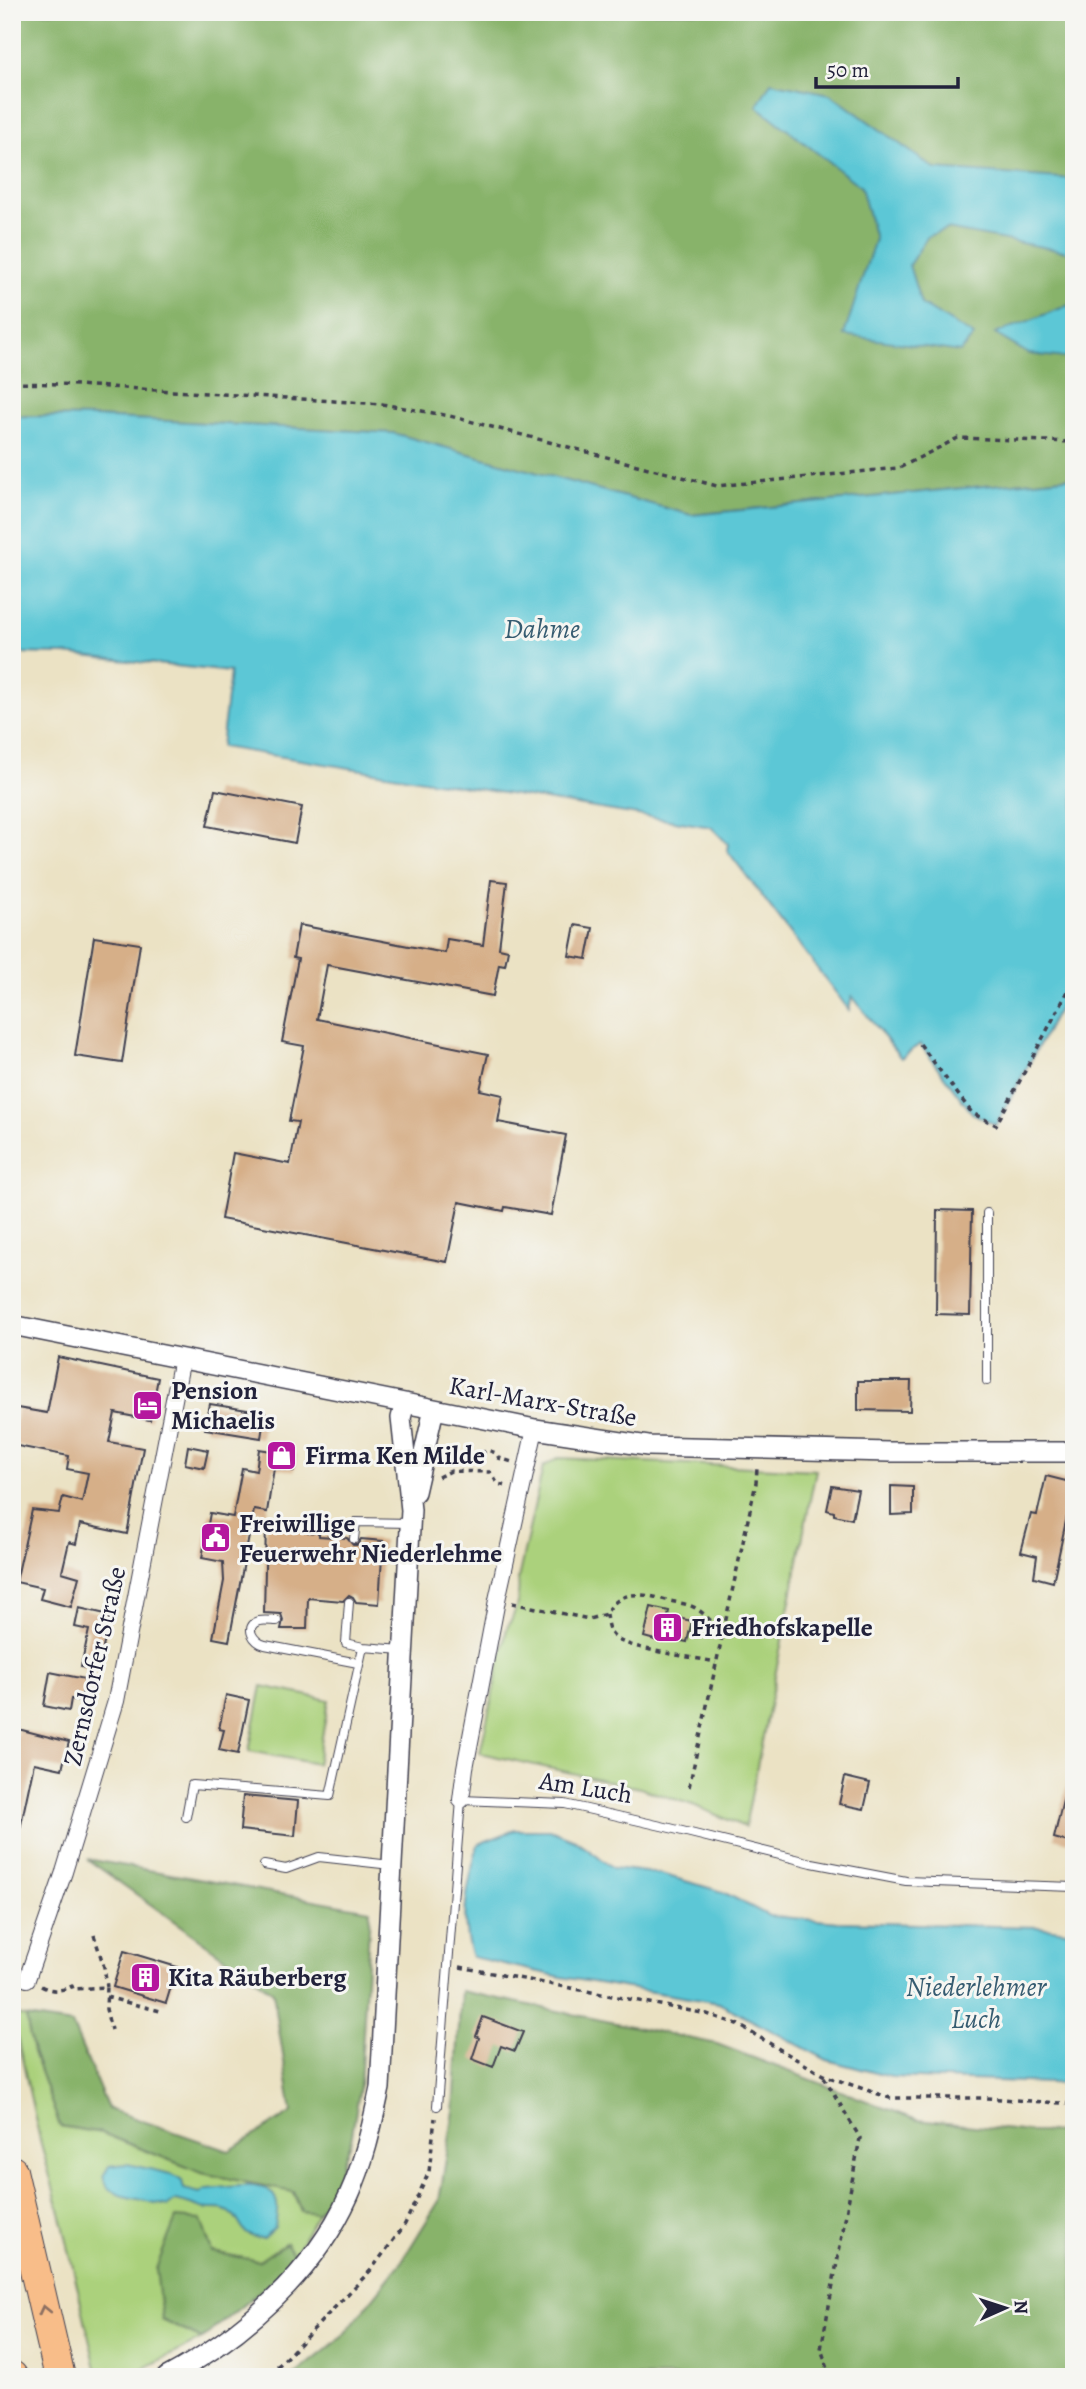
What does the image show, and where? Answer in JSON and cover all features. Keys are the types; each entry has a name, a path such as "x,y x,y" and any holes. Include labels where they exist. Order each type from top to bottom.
{"highway":[{"path":"12,2171 60,2377"}],"street":[{"name":"Karl-Marx-Straße","path":"12,1325 535,1429 648,1446 890,1452 1074,1452"},
{"name":"Zernsdorfer Straße","path":"27,1979 64,1872 116,1701 182,1357"},
{"path":"405,1403 401,1418 410,1517"},
{"path":"167,2377 241,2327 283,2290 317,2250 349,2197 369,2143 380,2088 410,1517 434,1409"},
{"path":"461,1800 497,1600 535,1429"}],"lane":[{"path":"987,1213 987,1381"},
{"path":"354,1539 356,1522 410,1517"},
{"path":"349,1602 346,1643 403,1650"},
{"path":"277,1621 260,1621 255,1624 251,1631 253,1639 265,1645 358,1663"},
{"path":"186,1817 192,1785 330,1796 363,1647"},
{"path":"437,2106 461,1800"},
{"name":"Am Luch","path":"461,1800 565,1804 812,1863 906,1881 1074,1887"},
{"path":"264,1865 286,1869 319,1857 393,1866"}],"path":[{"path":"12,383 382,404 450,416 717,486 899,468 958,438 1074,442"},
{"path":"920,1044 972,1112 996,1125 1074,980"},
{"path":"689,1787 756,1483 758,1449"},
{"path":"481,1454 487,1450 496,1453 499,1458 527,1465"},
{"path":"416,1485 452,1471 490,1472 498,1484 521,1489"},
{"path":"717,1662 641,1647 617,1639 607,1626 606,1614 613,1602 629,1595 651,1596 695,1607 717,1626 724,1628"},
{"path":"497,1600 589,1619 606,1614"},
{"path":"94,1935 104,1967 111,2030"},
{"path":"448,1964 707,2014 737,2024 823,2075 890,2098 986,2098 1074,2104"},
{"path":"64,1990 72,1986 73,1989 107,1987"},
{"path":"106,1997 160,2011"},
{"path":"823,2075 860,2138 821,2349 831,2377"},
{"path":"260,2377 279,2365 363,2278 404,2226 429,2172 437,2106"}],"green space":[{"path":"12,12 1074,12 1074,477 691,515 393,433 94,417 12,416"},
{"path":"558,1458 816,1470 745,1827 693,1805 640,1788 480,1753 507,1628 517,1604 518,1579 543,1467"},
{"path":"262,1686 329,1700 317,1764 249,1751"},
{"path":"87,1859 370,1910 360,2087 351,2140 331,2191 317,2213 301,2211 293,2192 202,2173 102,2133 60,2126 33,2052 26,2017 72,2024 108,2109 229,2151 292,2112 273,1992"},
{"path":"461,1991 717,2044 917,2120 1031,2132 1074,2132 1074,2377 292,2377 341,2338 400,2264 439,2201 454,2111"},
{"path":"12,2014 26,2017 33,2052 60,2126 102,2133 202,2173 293,2192 301,2211 317,2213 294,2255 285,2243 259,2261 212,2252 201,2220 162,2320 202,2339 127,2377 98,2377"},
{"path":"176,2218 201,2220 212,2252 259,2261 286,2243 294,2255 272,2281 202,2339 162,2320 156,2269"}],"water":[{"path":"771,82 830,94 935,169 1074,179 1074,253 947,229 928,236 909,265 921,304 974,336 960,352 844,335 875,239 861,187 757,106"},
{"path":"1074,303 1074,359 1029,354 995,334"},
{"name":"Dahme","path":"12,416 94,417 393,433 691,515 1074,477 1074,980 996,1125 972,1113 920,1044 901,1058 852,996 849,1010 727,850 728,844 711,827 221,747 230,672 64,654 12,653"},
{"name":"Niederlehmer Luch","path":"515,1830 550,1830 575,1840 613,1868 661,1874 723,1892 769,1916 840,1922 1038,1927 1074,1932 1074,2084 891,2077 827,2060 719,2003 561,1977 472,1957 465,1914 468,1886 478,1844"},
{"path":"127,2164 171,2174 182,2181 184,2189 200,2193 206,2189 236,2186 267,2189 277,2204 275,2227 263,2238 254,2237 244,2231 235,2217 225,2210 202,2208 176,2200 168,2206 120,2195 108,2188 103,2176 109,2166"}],"building":[{"path":"215,790 302,807 295,843 207,826"},
{"path":"491,880 507,882 499,948 508,950 505,965 499,964 493,996 327,965 317,1019 488,1054 480,1090 503,1095 498,1122 566,1135 551,1215 505,1207 504,1211 459,1202 447,1262 221,1219 233,1153 290,1164 298,1122 289,1121 304,1046 282,1042 298,959 293,958 299,925 445,953 447,939 483,945"},
{"path":"575,925 593,928 587,959 569,956"},
{"path":"94,937 140,944 122,1063 75,1056"},
{"path":"937,1210 972,1211 970,1315 936,1314"},
{"path":"58,1357 158,1378 150,1420 115,1413 109,1442 143,1448 127,1534 80,1524 76,1544 69,1542 62,1572 79,1577 71,1607 40,1599 43,1588 16,1582 32,1510 59,1513 63,1497 82,1502 88,1473 67,1469 69,1456 12,1445 17,1408 47,1413"},
{"path":"858,1381 911,1381 910,1411 858,1410"},
{"path":"210,1404 265,1413 261,1438 205,1429"},
{"path":"188,1446 208,1450 204,1468 185,1464"},
{"path":"259,1449 297,1455 294,1471 274,1468 267,1512 254,1510 229,1641 213,1638 224,1581 223,1562 202,1558 210,1513 233,1517 242,1468 256,1471"},
{"path":"1046,1476 1074,1483 1074,1517 1067,1516 1053,1582 1034,1577 1037,1556 1021,1552 1031,1514 1037,1515"},
{"path":"832,1486 858,1490 852,1519 834,1515 834,1512 827,1510"},
{"path":"891,1486 913,1487 913,1514 891,1515"},
{"path":"266,1523 308,1523 308,1532 319,1533 319,1536 347,1538 353,1545 357,1545 361,1539 383,1541 379,1604 356,1602 349,1595 343,1601 308,1598 307,1629 281,1629 281,1614 264,1613"},
{"name":"Friedhofskapelle","path":"651,1607 669,1611 668,1616 692,1621 687,1642 663,1637 662,1642 644,1637"},
{"path":"79,1608 110,1615 98,1671 81,1667 89,1630 75,1627"},
{"path":"50,1672 85,1679 81,1701 71,1699 69,1711 44,1706"},
{"path":"226,1695 249,1700 238,1754 219,1750 224,1730 219,1729"},
{"path":"18,1729 69,1742 62,1769 34,1763 19,1834 12,1833 12,1746"},
{"path":"845,1777 870,1783 864,1809 839,1804"},
{"path":"1068,1780 1074,1781 1074,1818 1068,1842 1054,1838"},
{"path":"243,1796 298,1801 295,1836 240,1830"},
{"name":"Kita Räuberberg","path":"124,1951 177,1967 166,2003 113,1987"},
{"path":"483,2017 523,2032 515,2051 501,2046 493,2067 472,2059"}],"place":[{"name":"Pension Michaelis","path":"148,1405"},
{"name":"Firma Ken Milde","path":"282,1455"},
{"name":"Freiwillige Feuerwehr Niederlehme","path":"216,1538"},
{"name":"Friedhofskapelle","path":"668,1627"},
{"name":"Kita Räuberberg","path":"145,1977"}]}
